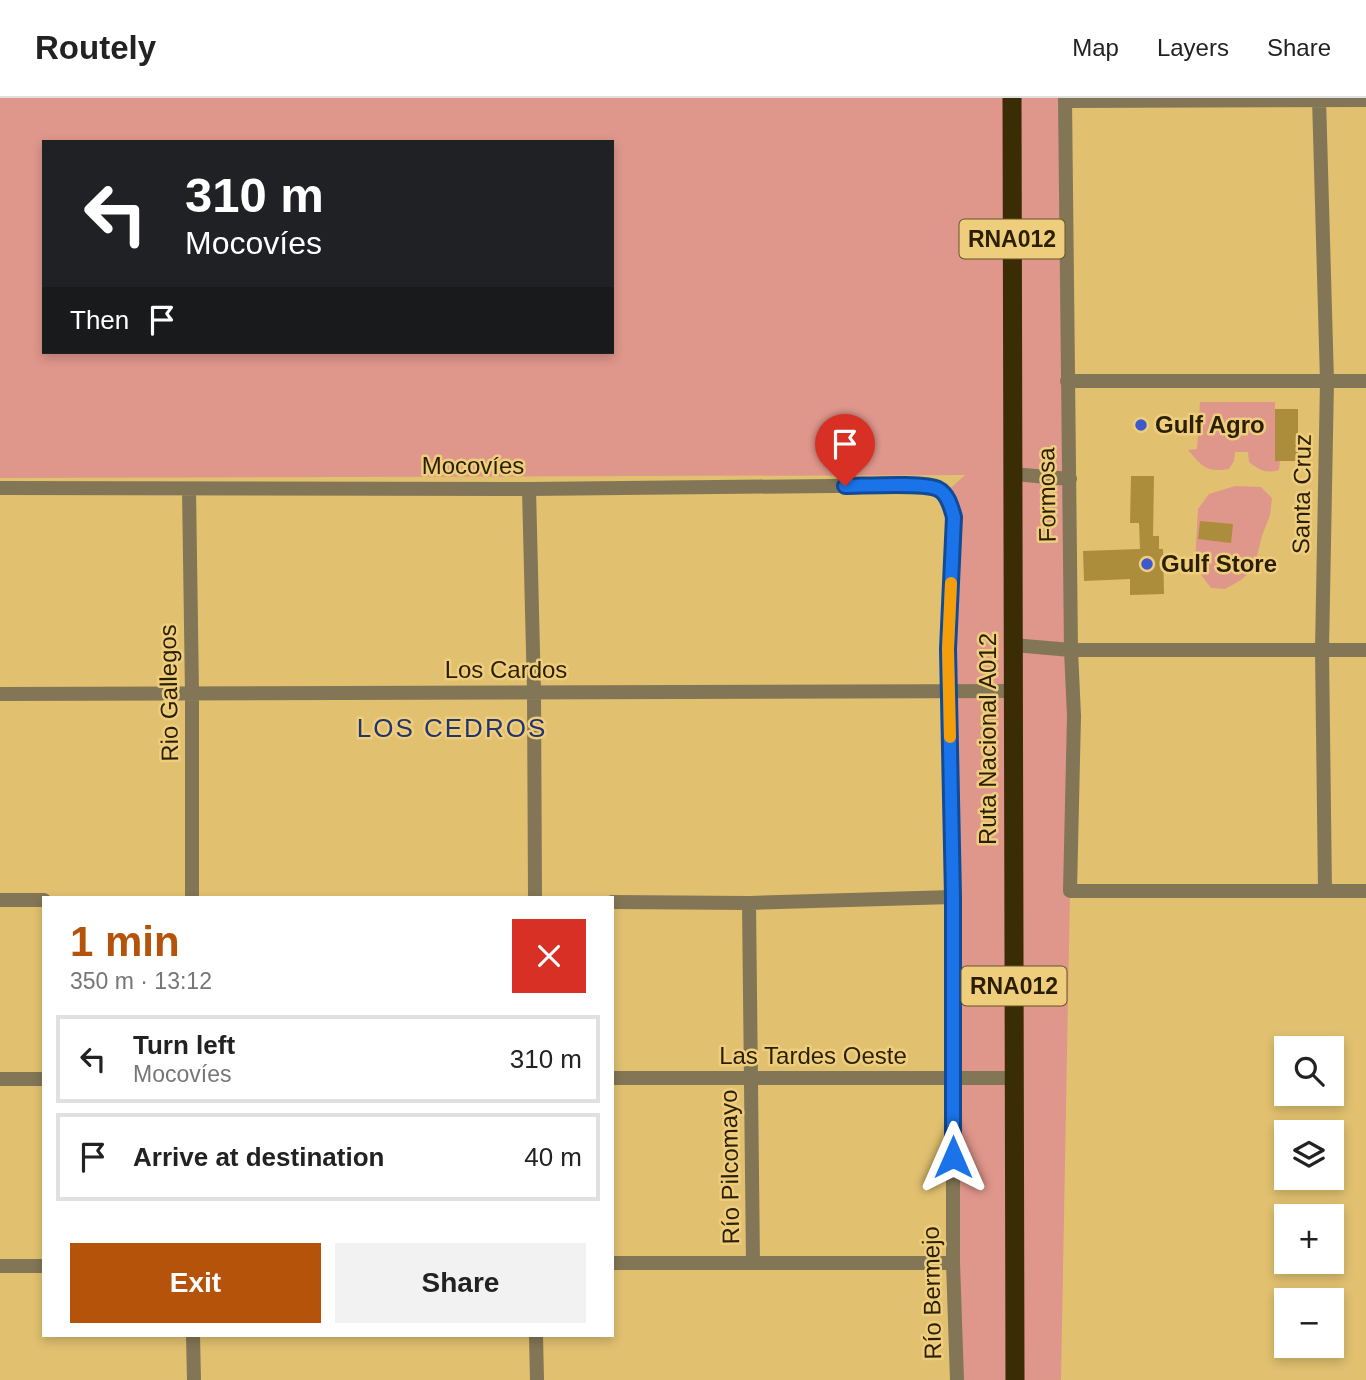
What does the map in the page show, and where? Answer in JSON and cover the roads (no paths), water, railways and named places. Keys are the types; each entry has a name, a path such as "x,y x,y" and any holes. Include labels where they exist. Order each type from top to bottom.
{"highway":[{"name":"Ruta Nacional A012","path":"1012,98 1015,1380"}],"street":[{"path":"1065,99 1366,100"},
{"name":"Formosa","path":"1065,99 1067,381 1074,716 1070,891 1325,891"},
{"name":"Santa Cruz","path":"1319,99 1327,381 1322,650 1325,891"},
{"path":"1067,381 1366,381"},
{"path":"1012,474 1070,479"},
{"name":"Mocovíes","path":"0,488 529,489 924,485 938,488 944,494"},
{"name":"Rio Gallegos","path":"189,489 192,896"},
{"path":"529,489 535,896"},
{"name":"Río Bermejo","path":"944,494 950,502 954,517 948,649 953,897 953,1263 957,1380"},
{"path":"1013,645 1071,650 1366,650"},
{"name":"Los Cardos","path":"0,694 1013,691"},
{"path":"1325,891 1366,891"},
{"path":"614,902 750,903 953,897"},
{"path":"0,900 42,900"},
{"name":"Río Pilcomayo","path":"750,903 753,1263"},
{"name":"Las Tardes Oeste","path":"614,1078 1014,1078"},
{"path":"0,1079 42,1079"},
{"path":"614,1264 953,1263"},
{"path":"0,1266 42,1266"},
{"path":"194,1337 194,1380"},
{"path":"536,1337 537,1380"}],"place":[{"name":"Gulf Agro","path":"1141,425"},
{"name":"Gulf Store","path":"1147,564"}],"district":[{"name":"LOS CEDROS","path":"452,728"}]}
